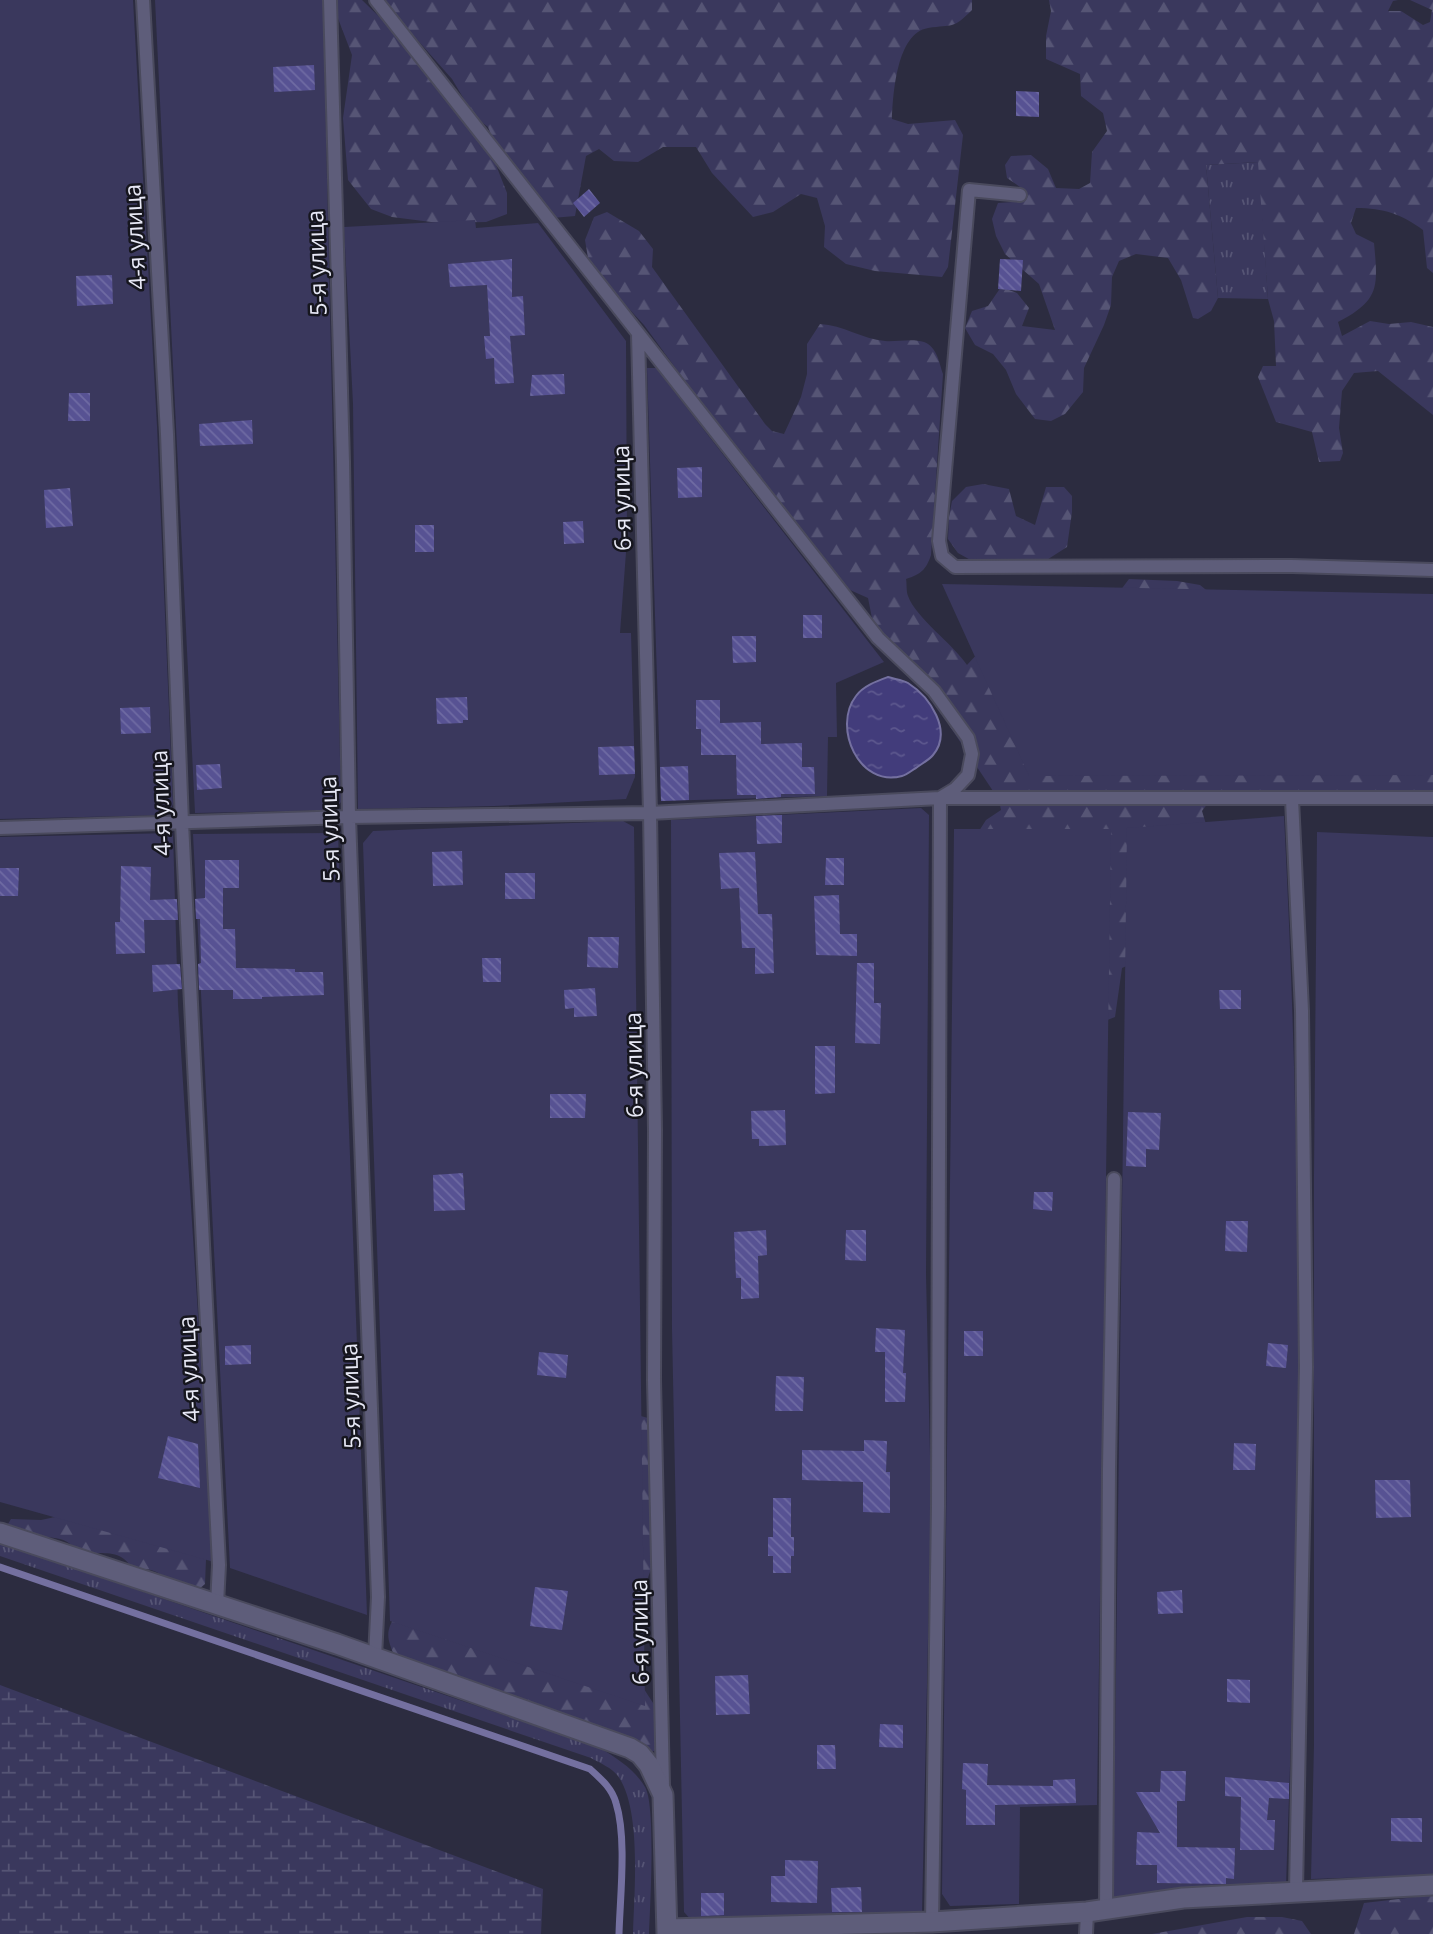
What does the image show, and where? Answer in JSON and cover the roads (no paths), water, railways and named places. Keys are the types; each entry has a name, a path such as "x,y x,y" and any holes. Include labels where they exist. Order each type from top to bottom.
{"street":[{"path":"0,1533 375,1657 630,1748 640,1754 649,1765 663,1795 667,1932 848,1930 1096,1911 1183,1898 1433,1885"}],"lane":[{"name":"4-я улица","path":"143,0 167,435 182,823 219,1564 217,1604"},
{"name":"5-я улица","path":"330,0 343,462 349,817 378,1597 375,1657"},
{"path":"376,0 878,638 934,691 968,738 972,754 968,775 955,789 940,798"},
{"path":"1020,195 969,190 939,541 942,556 955,567 1292,566 1433,570"},
{"name":"6-я улица","path":"638,334 650,813 655,1130 655,1394 663,1795"},
{"path":"0,828 349,817 650,813 940,798 1433,798"},
{"path":"932,1922 938,1507 940,798"},
{"path":"1292,799 1302,1011 1306,1367 1296,1891"},
{"path":"1086,1934 1096,1911 1109,1468 1114,1178"}],"water":[{"path":"888,677 908,683 924,697 936,715 941,736 939,746 929,759 904,775 887,777 873,773 862,764 854,752 847,723 849,709 859,692"}],"waterway":[{"path":"0,1567 590,1769 612,1793 619,1817 622,1868 619,1934"}]}
